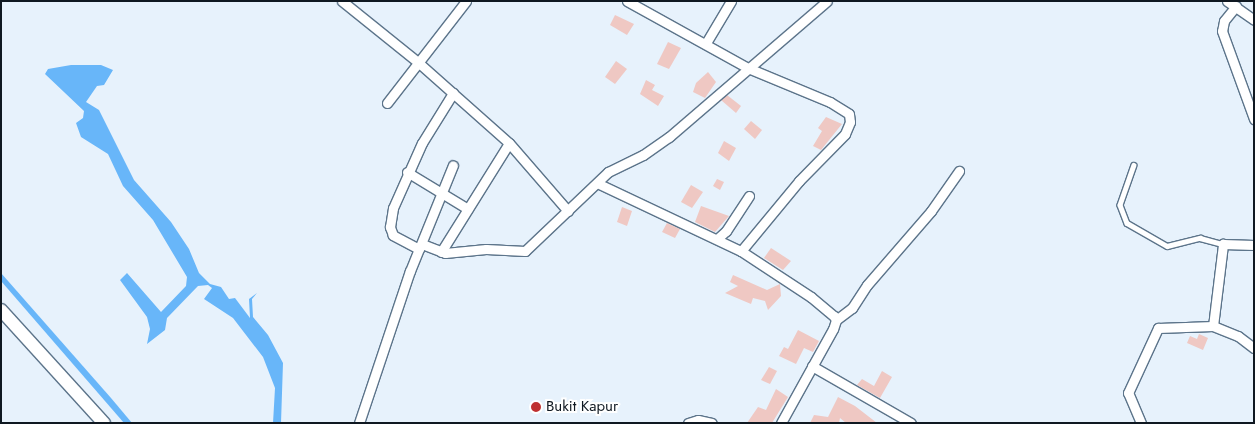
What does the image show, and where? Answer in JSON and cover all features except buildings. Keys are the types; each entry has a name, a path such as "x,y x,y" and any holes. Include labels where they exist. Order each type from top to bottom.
{"street":[{"path":"342,1 420,64 509,143 568,211"},
{"path":"354,11 360,1"},
{"path":"387,103 420,64 466,1"},
{"path":"627,1 706,43 748,68 846,110 851,119 845,134 799,182 741,251"},
{"path":"706,43 731,1"},
{"path":"453,93 408,172 393,208 391,231 395,238 441,252 461,253 486,249 524,251 613,169 655,148 827,1"},
{"path":"1254,20 1232,4 1224,21 1222,31 1254,119"},
{"path":"441,252 509,143"},
{"path":"359,423 421,246 453,165"},
{"path":"781,423 836,320 852,308 867,285 930,211 959,171"},
{"path":"408,172 468,208"},
{"path":"597,183 717,238 741,251 812,297 836,320"},
{"path":"717,238 726,232 749,196"},
{"path":"1213,326 1224,244 1254,245"},
{"path":"1,310 104,423"},
{"path":"1141,423 1128,393 1156,330 1187,325 1213,326 1238,336 1254,348"},
{"path":"812,366 905,422"},
{"path":"688,423 698,420 712,423"}],"lane":[{"path":"1134,164 1120,205 1127,223 1167,246 1200,238 1224,244"}],"water":[{"path":"71,65 101,65 113,70 104,85 97,86 86,102 99,110 134,180 171,222 189,249 199,273 210,284 221,287 229,299 235,298 250,318 249,299 257,293 252,299 253,317 268,335 283,363 281,423 273,423 275,388 263,357 233,318 204,299 212,288 208,285 198,286 167,318 165,330 147,344 150,329 147,317 120,280 127,273 161,312 186,286 187,277 153,220 123,186 108,154 81,137 76,123 83,118 84,111 45,74 48,69"},
{"path":"1,273 132,423 124,423 1,281"}],"place":[{"name":"Bukit Kapur","path":"536,407"}]}
